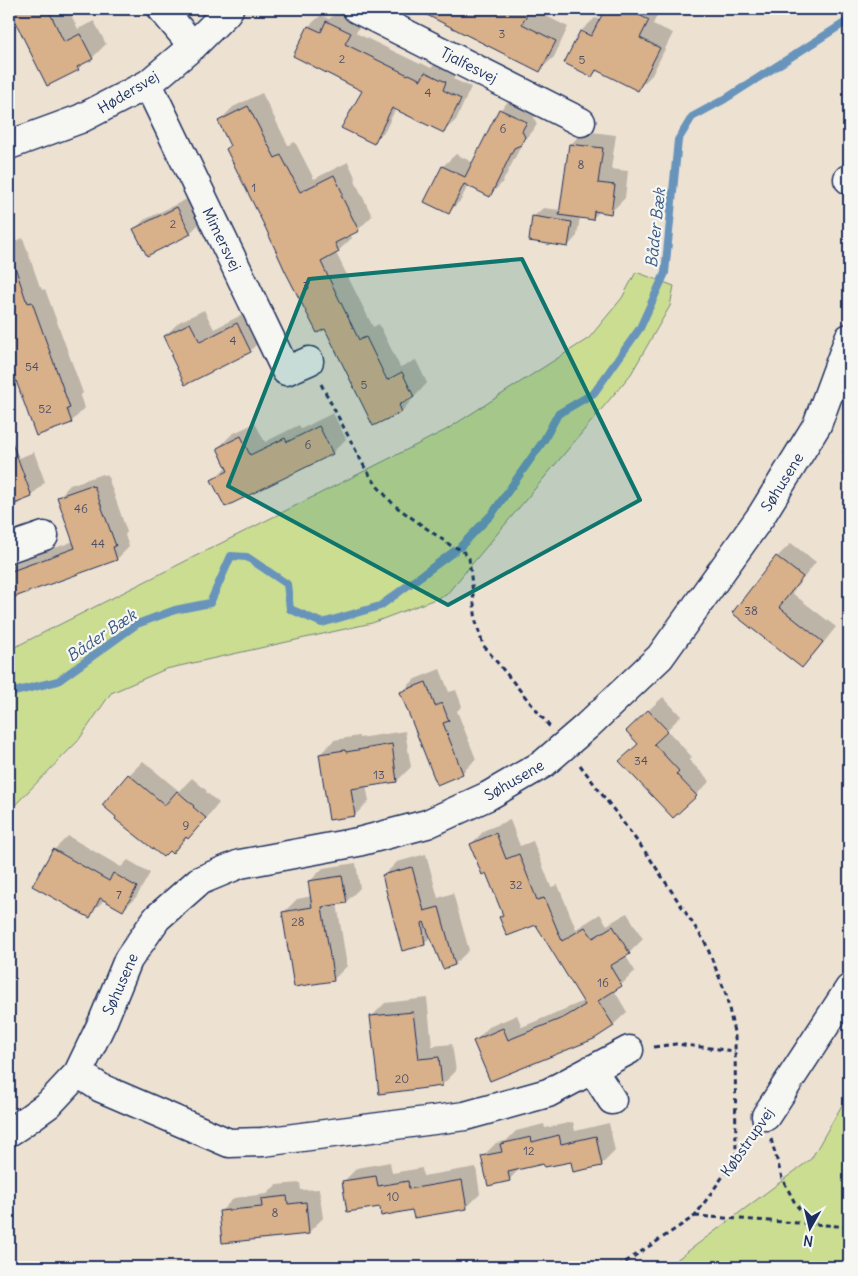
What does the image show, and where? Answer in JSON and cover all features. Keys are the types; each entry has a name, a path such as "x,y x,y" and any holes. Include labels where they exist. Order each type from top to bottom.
{"street":[{"path":"162,9 193,46"},
{"name":"Hødersvej","path":"9,145 80,119 148,84 193,46 229,9"},
{"name":"Tjalfesvej","path":"357,9 582,122"},
{"name":"Mimersvej","path":"148,84 286,371 309,361"},
{"name":"Søhusene","path":"9,1132 49,1104 78,1074 103,1022 128,960 157,918 199,881 240,864 358,842 427,824 488,796 543,764 588,726 660,657 760,516 817,425 849,338"},
{"path":"9,548 44,536"},
{"name":"Købstrupvej","path":"766,1116 849,989"},
{"path":"78,1074 101,1088 229,1143 263,1142 465,1116 548,1093 629,1050"},
{"path":"592,1069 612,1100"}],"path":[{"path":"629,1050 676,1044 735,1051"},
{"name":"Købstrupvej","path":"618,1267 695,1216 766,1116"},
{"path":"766,1116 774,1154 782,1178 796,1205 814,1224"},
{"path":"695,1216 849,1227"},
{"path":"9,1249 12,1267"}],"highlighted area":[{"path":"522,259 640,500 448,605 228,486 309,279"}],"green space":[{"path":"636,272 674,286 670,306 631,374 446,595 372,623 166,669 111,693 78,741 9,811 9,650 446,430 589,338 622,298"},
{"path":"849,1093 849,1267 667,1267 811,1159"}],"building":[{"path":"9,9 48,9 64,42 80,34 93,59 77,67 79,70 47,86"},
{"path":"415,9 530,9 522,24 556,41 540,72"},
{"path":"605,9 627,9 649,20 640,38 660,48 638,91 596,70 592,77 564,63 580,31 591,36"},
{"path":"326,21 351,33 345,44 421,80 425,72 446,82 443,90 461,99 444,133 392,108 374,144 341,128 362,91 293,56 308,26 321,32"},
{"path":"248,106 275,158 281,155 300,192 334,175 343,194 341,195 359,231 335,243 339,252 321,262 359,340 366,337 387,380 402,372 414,397 399,405 402,412 373,426 325,329 317,333 226,149 230,146 218,121"},
{"path":"499,109 527,122 522,131 525,137 521,145 514,148 490,197 464,184 449,214 424,202 442,166 465,177"},
{"path":"569,144 603,148 598,183 615,185 611,214 594,211 593,220 559,215"},
{"path":"177,207 191,234 147,256 133,229"},
{"path":"532,216 572,222 568,247 529,241"},
{"path":"12,258 26,300 28,303 32,302 70,408 67,409 72,423 36,436 9,361 9,259"},
{"path":"190,323 200,342 237,323 251,352 185,385 164,336"},
{"path":"319,426 333,454 225,507 211,480 228,471 217,448 241,436 250,455 285,438 287,442"},
{"path":"9,440 11,440 32,497 9,506"},
{"path":"91,485 91,487 94,486 116,546 113,547 117,560 9,599 9,572 75,548 57,497"},
{"path":"776,556 803,577 779,607 823,642 802,668 732,613"},
{"path":"426,682 435,706 442,703 449,721 443,723 463,774 437,785 400,692"},
{"path":"648,710 668,731 654,744 679,771 676,774 697,796 673,818 619,761 638,744 626,731"},
{"path":"392,744 397,782 351,789 355,816 329,820 319,754 345,750 346,752"},
{"path":"128,774 165,805 177,791 206,818 172,854 169,851 163,857 115,819 116,817 102,805"},
{"path":"496,833 506,859 519,854 537,900 544,898 562,941 585,927 593,938 613,926 630,954 610,966 622,986 598,1001 614,1026 594,1039 490,1081 473,1041 503,1028 508,1040 565,1017 585,1005 536,925 507,936 499,917 503,915 486,873 482,875 470,844"},
{"path":"53,849 109,881 113,873 137,887 123,911 100,898 90,918 32,886"},
{"path":"412,867 424,911 439,907 455,965 443,969 424,922 422,923 425,945 402,951 382,875"},
{"path":"342,876 347,903 322,907 334,981 294,987 282,912 312,907 308,881"},
{"path":"413,1012 419,1059 439,1057 442,1086 379,1094 370,1016"},
{"path":"559,1135 561,1144 596,1136 602,1166 573,1172 571,1162 545,1167 543,1164 508,1172 510,1181 488,1186 481,1156 502,1152 500,1144 531,1137 532,1142"},
{"path":"376,1176 378,1186 408,1181 409,1189 462,1180 467,1209 414,1218 412,1210 381,1216 380,1207 347,1212 342,1181"},
{"path":"287,1196 288,1204 306,1202 309,1234 222,1243 219,1211 262,1207 261,1199"}],"waterway":[{"name":"Båder Bæk","path":"460,547 492,514 544,440 558,414 594,393 640,328 665,273 678,140 692,117 725,99 849,20"},
{"name":"Båder Bæk","path":"9,695 10,693 58,681 137,624 175,610 210,603 231,556 247,557 287,584 290,609 322,623 380,606 456,550"}]}
